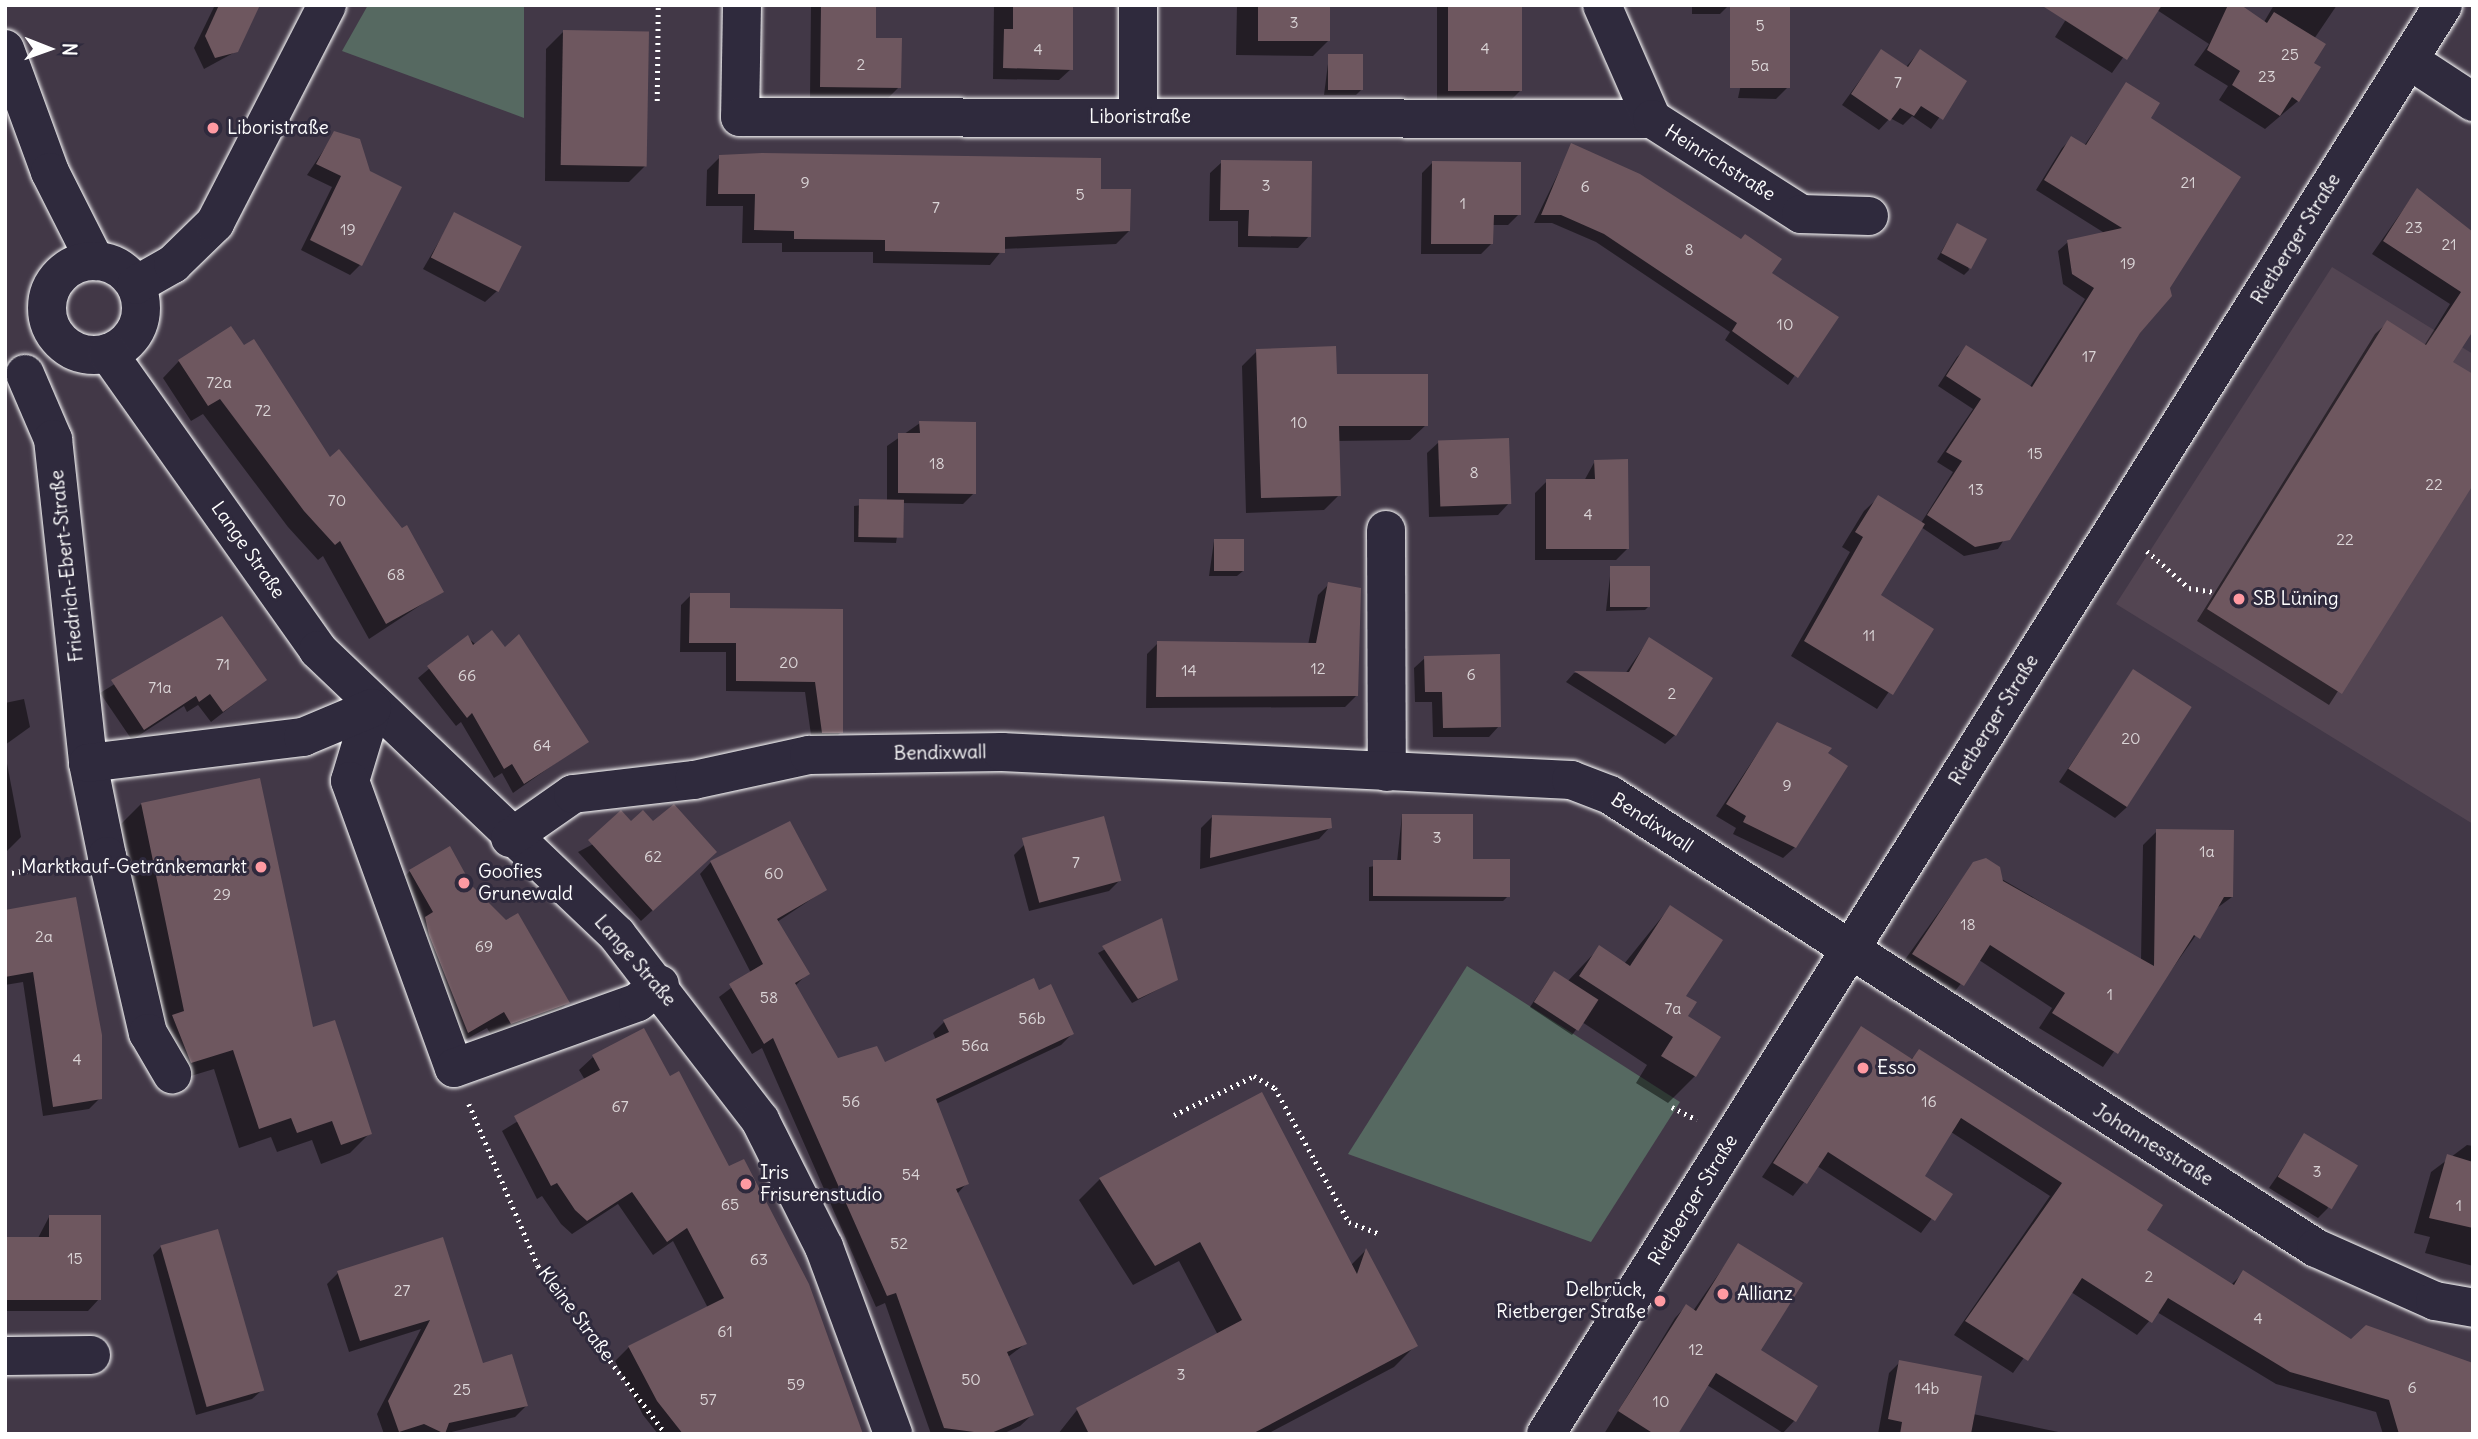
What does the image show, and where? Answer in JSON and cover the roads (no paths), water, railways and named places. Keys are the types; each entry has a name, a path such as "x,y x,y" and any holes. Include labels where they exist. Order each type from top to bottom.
{"street":[{"path":"136,285 173,264 215,223 327,5"},
{"name":"Liboristraße","path":"742,5 740,117 1652,119"},
{"path":"1138,5 1138,117"},
{"name":"Heinrichstraße","path":"1602,5 1652,119 1801,214 1869,216"},
{"name":"Rietberger Straße","path":"1546,1434 2443,5"},
{"path":"5,49 53,180 79,267"},
{"path":"2409,60 2473,102"},
{"path":"79,267 125,272 136,285 141,310 120,344 78,352 65,345 48,317 47,301 79,267"},
{"name":"Lange Straße","path":"120,344 143,396 318,650 372,708 617,935 660,984 760,1120 794,1182 892,1434"},
{"path":"15,380 65,345"},
{"name":"Friedrich-Ebert-Straße","path":"15,380 53,439 88,763 149,1032 172,1074"},
{"path":"1386,530 1387,772"},
{"path":"88,763 303,737 372,708"},
{"path":"372,708 350,781 454,1068 638,1002 660,984"},
{"name":"Bendixwall","path":"510,838 573,794 694,780 809,755 1002,752 1571,780 1591,788 1848,952"},
{"name":"Johannesstraße","path":"1848,952 2316,1248 2435,1301 2473,1308"},
{"path":"5,1356 91,1355"}],"place":[{"name":"Liboristraße","path":"213,128"},
{"name":"SB Lüning","path":"2239,599"},
{"name":"Marktkauf-Getränkemarkt","path":"261,867"},
{"name":"Goofies Grunewald","path":"464,883"},
{"name":"Esso","path":"1863,1068"},
{"name":"Iris Frisurenstudio","path":"746,1184"},
{"name":"Allianz","path":"1723,1294"},
{"name":"Delbrück, Rietberger Straße","path":"1660,1301"}]}
